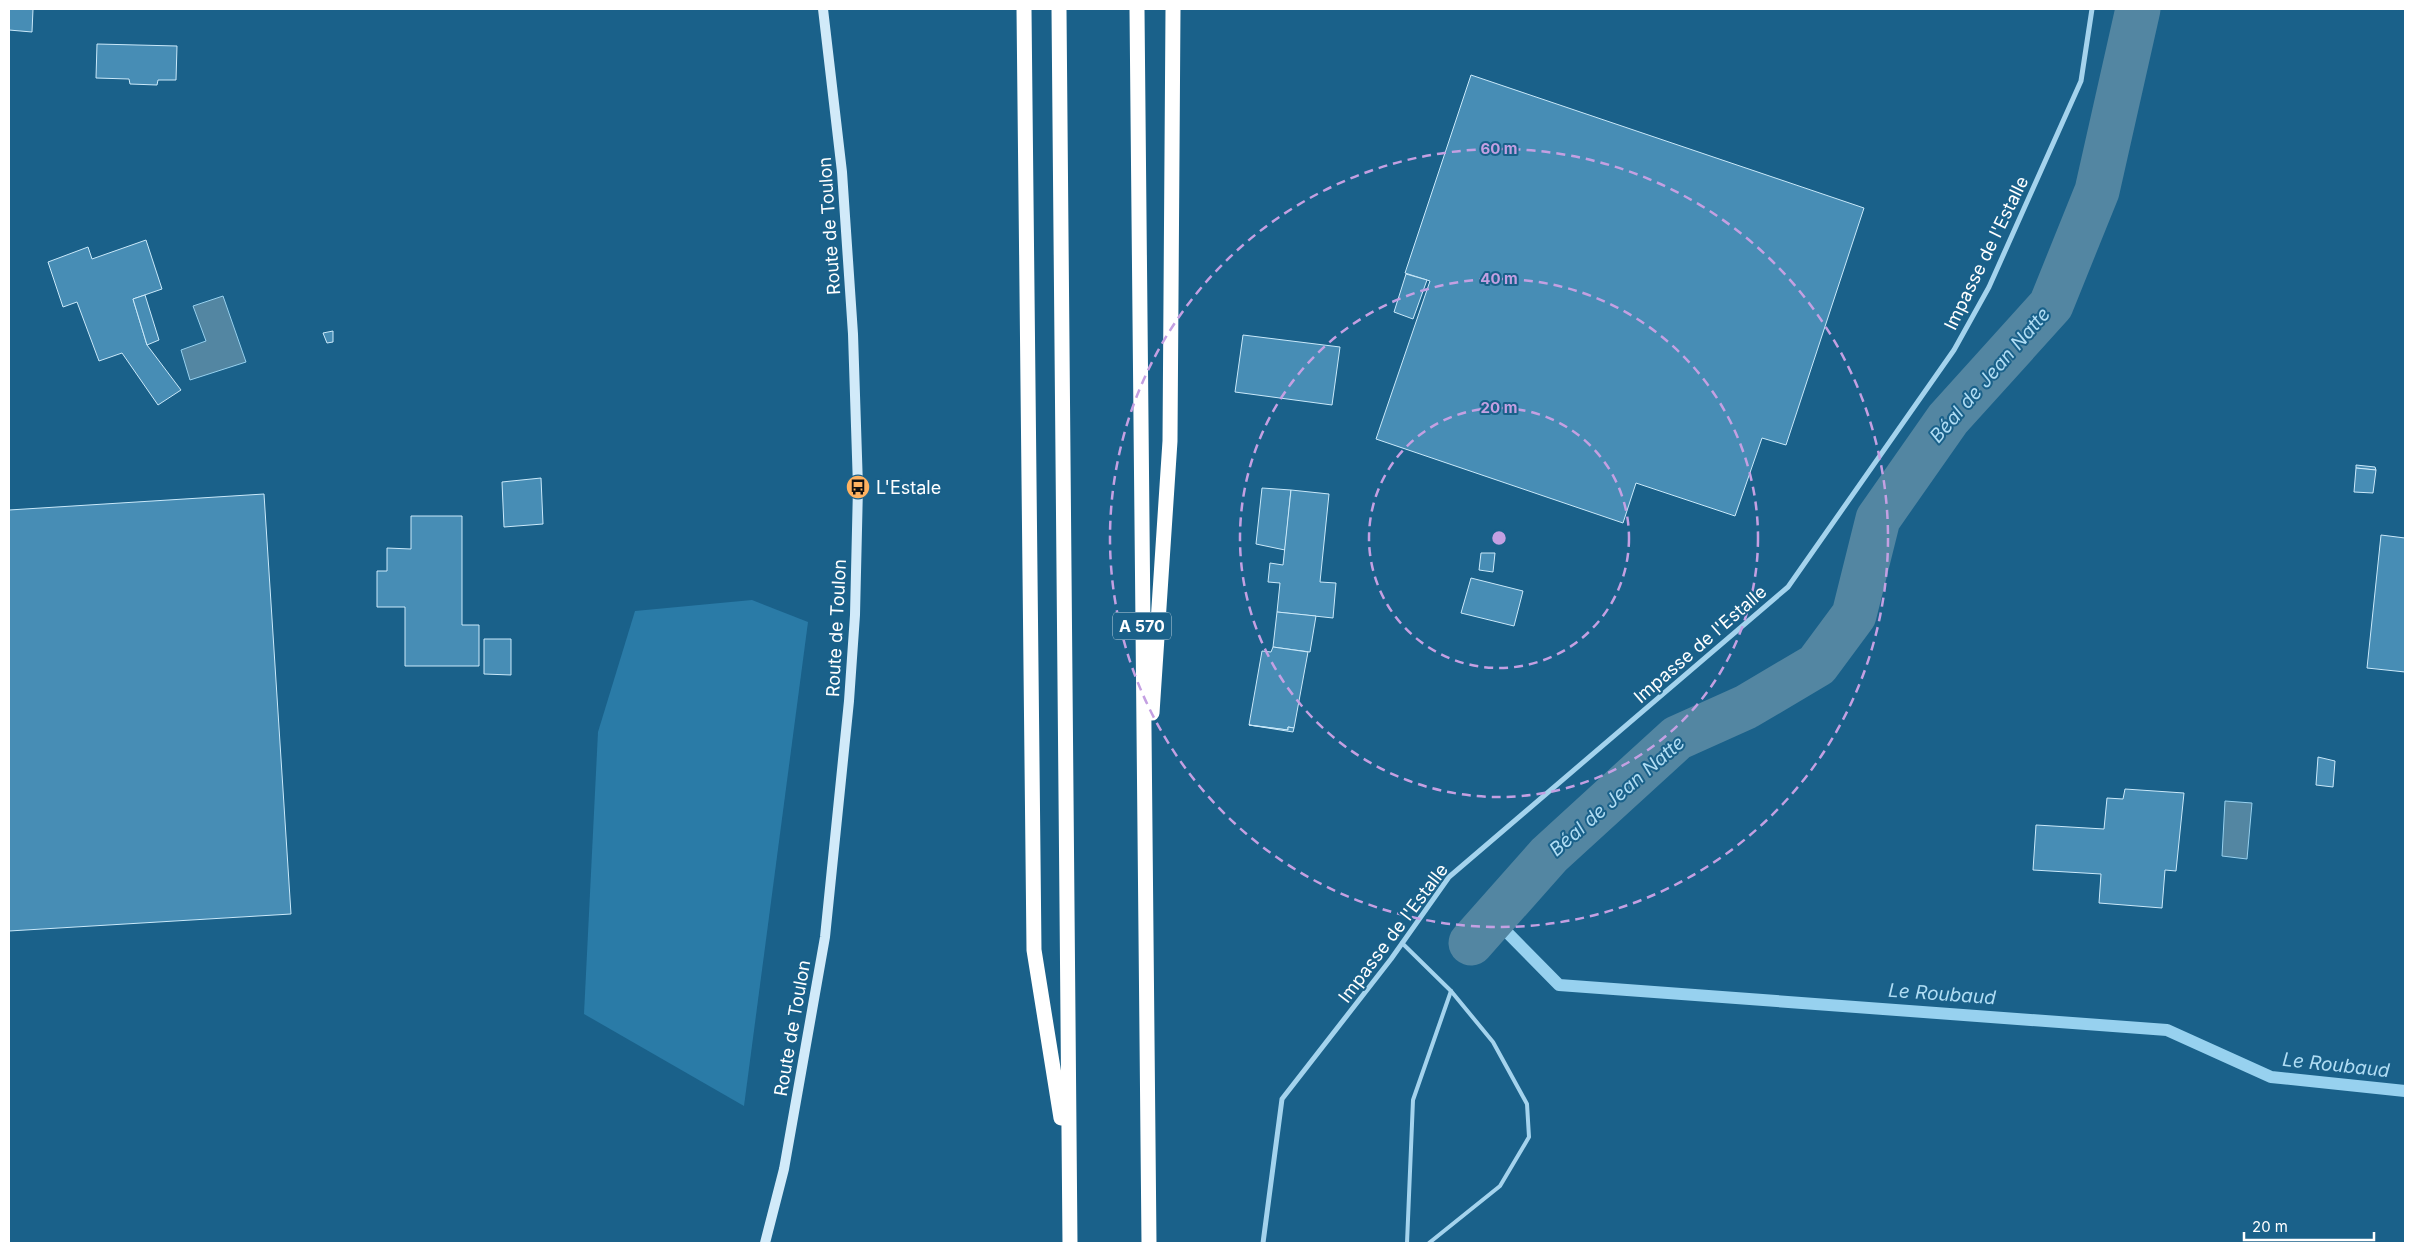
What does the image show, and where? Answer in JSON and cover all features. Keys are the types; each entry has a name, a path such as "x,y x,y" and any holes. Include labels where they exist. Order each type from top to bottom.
{"highway":[{"path":"1024,9 1034,950 1069,1169"},
{"path":"1059,9 1070,1243"},
{"name":"A 570","path":"1137,9 1149,1243"},
{"path":"1144,837 1170,442 1173,9"}],"main road":[{"name":"Route de Toulon","path":"765,1243 784,1169 825,937 849,701 855,614 858,488 853,334 842,172 823,9"}],"street":[{"name":"Impasse de l'Estalle","path":"1263,1243 1282,1099 1402,943 1449,877 1788,587 1954,350 1989,287 2081,81 2092,9"}],"lane":[{"path":"1402,943 1451,991 1493,1042 1527,1104 1529,1137 1500,1186 1430,1243"},
{"path":"1407,1243 1414,1100 1451,991"}],"shaded area":[{"path":"223,296 246,362 190,380 181,350 206,341 193,306"},
{"path":"752,600 808,622 744,1106 584,1014 598,732 635,611"},
{"path":"2225,801 2252,803 2247,859 2222,856"}],"building":[{"path":"9,9 33,9 32,32 9,30"},
{"path":"97,44 177,46 176,80 158,80 157,85 130,84 129,79 96,78"},
{"path":"1471,75 1864,208 1786,445 1762,438 1735,516 1636,483 1623,523 1376,439 1430,281 1405,273"},
{"path":"146,240 162,289 133,299 147,345 181,390 158,405 122,353 99,361 77,302 63,307 48,262 88,247 92,259"},
{"path":"1406,274 1427,280 1413,319 1394,312"},
{"path":"145,295 159,340 147,345 133,299"},
{"path":"333,331 333,342 327,343 323,333"},
{"path":"1243,335 1340,347 1332,405 1235,392"},
{"path":"2356,465 2375,467 2376,470 2356,468"},
{"path":"2356,468 2376,470 2373,493 2354,492"},
{"path":"541,478 543,524 504,527 502,482"},
{"path":"1262,488 1291,490 1285,550 1256,544"},
{"path":"1291,490 1329,494 1320,582 1336,583 1333,618 1277,612 1280,583 1268,582 1270,563 1283,565"},
{"path":"264,494 291,914 9,931 9,510"},
{"path":"411,516 462,516 462,625 479,625 479,666 405,666 405,607 377,607 377,571 387,571 387,548 411,549"},
{"path":"2381,535 2405,538 2405,672 2367,668"},
{"path":"1481,553 1495,553 1493,572 1479,570"},
{"path":"1471,578 1523,591 1514,626 1461,613"},
{"path":"1277,612 1316,616 1310,652 1273,647"},
{"path":"484,639 511,639 511,675 484,674"},
{"path":"1273,647 1308,652 1294,728 1288,727 1288,730 1249,725 1262,651 1271,652"},
{"path":"1249,725 1288,730 1288,727 1294,728 1293,732"},
{"path":"2318,757 2335,761 2333,787 2316,785"},
{"path":"2125,789 2184,793 2176,871 2165,870 2162,908 2099,903 2101,874 2033,870 2036,825 2104,829 2107,798 2123,799"}],"waterway":[{"name":"Béal de Jean Natte","path":"1471,943 1549,855 1677,738 1746,707 1817,665 1854,615 1878,519 1948,419 2051,305 2097,191 2138,9"},
{"name":"Le Roubaud","path":"1493,918 1559,985 2167,1030 2271,1077 2405,1091"}],"place":[{"name":"L'Estale","path":"858,487"}]}
